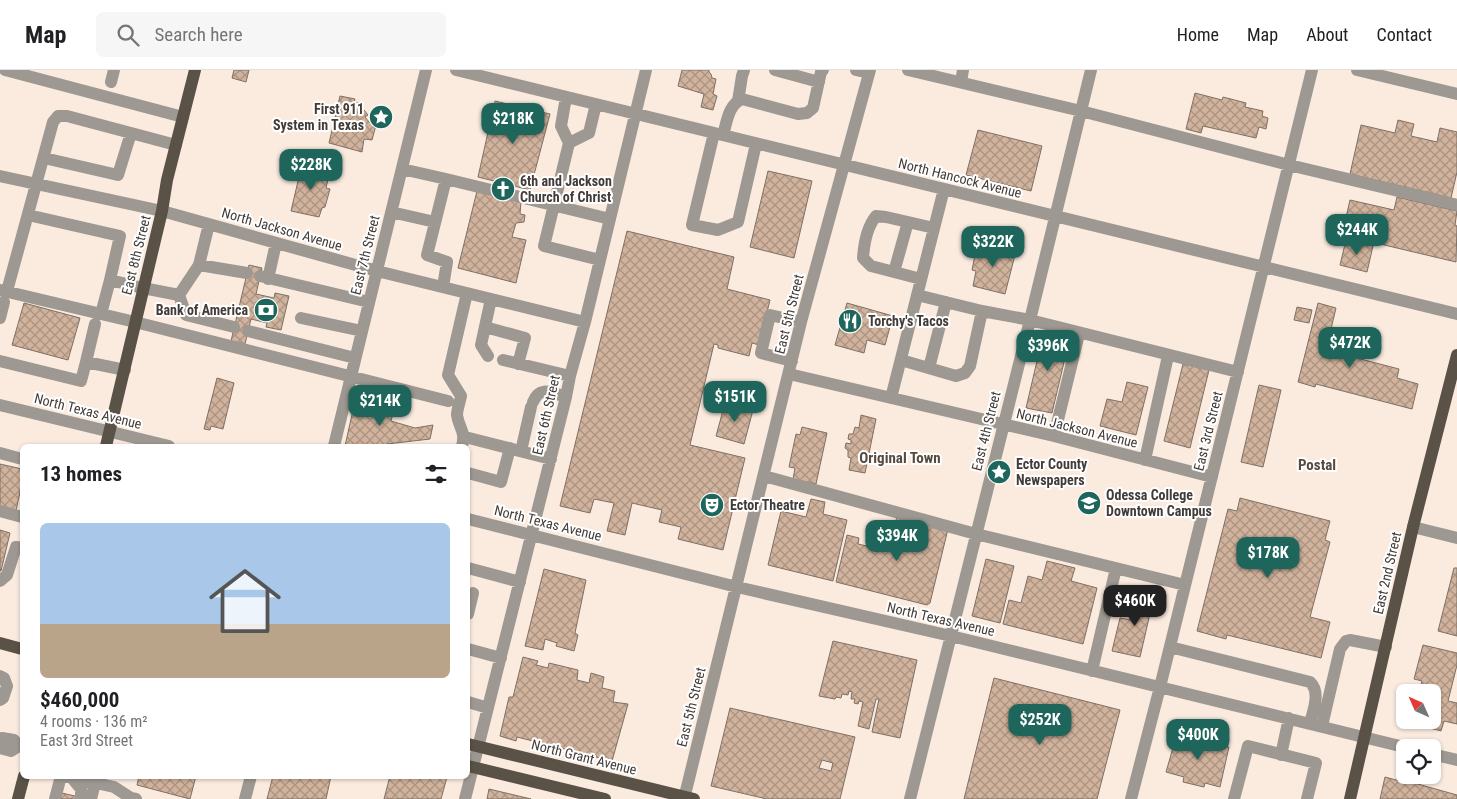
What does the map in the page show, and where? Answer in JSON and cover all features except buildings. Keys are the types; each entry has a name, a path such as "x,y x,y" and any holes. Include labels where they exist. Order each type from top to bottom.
{"main road":[{"name":"East 8th Street","path":"107,444 162,211 167,180 195,70"},
{"name":"East 2nd Street","path":"1350,799 1413,527 1457,355"},
{"path":"0,643 20,648"},
{"name":"North Grant Avenue","path":"473,745 687,798"},
{"path":"470,766 605,799"},
{"path":"18,799 23,779"}],"street":[{"path":"5,70 183,116"},
{"name":"East 7th Street","path":"334,444 426,70"},
{"name":"North Hancock Avenue","path":"456,70 1457,314"},
{"name":"East 6th Street","path":"470,766 473,745 488,708 533,535 570,376 585,322 646,70"},
{"path":"738,101 744,70"},
{"path":"756,144 738,222 718,230 692,225 719,134 731,108 738,101 742,99 798,114 807,113 813,108 821,76 775,70"},
{"path":"908,70 962,76 1081,111 1288,165 1457,205"},
{"name":"East 4th Street","path":"910,799 1091,70"},
{"name":"East 3rd Street","path":"1130,799 1160,688 1312,70"},
{"path":"1357,70 1457,94"},
{"name":"East 5th Street","path":"687,798 802,322 844,165 865,71"},
{"path":"566,97 561,126 570,143 544,246 600,260"},
{"path":"570,143 589,133 596,104"},
{"path":"0,318 3,294 28,215 53,122 58,116 67,116 176,145"},
{"path":"44,158 118,176 131,133"},
{"path":"402,168 610,219"},
{"name":"North Jackson Avenue","path":"0,176 162,211 377,270 585,322"},
{"path":"443,287 447,262 427,255 446,179"},
{"path":"891,398 944,189"},
{"path":"391,212 435,222"},
{"path":"0,361 81,381 110,280 120,236 28,215"},
{"path":"921,279 871,266 863,258 870,224 876,216 934,228"},
{"path":"894,272 908,222"},
{"path":"179,295 199,265 209,224"},
{"path":"276,243 264,277 369,302"},
{"path":"199,265 247,273"},
{"path":"110,280 179,295"},
{"path":"467,293 448,375 462,396 457,413 463,442 515,450 551,459"},
{"path":"3,294 98,319 135,322 448,401"},
{"path":"179,295 186,315 234,327"},
{"path":"917,295 982,311 1030,320 1079,334 1238,372"},
{"path":"488,356 481,345 491,299"},
{"path":"929,368 946,302"},
{"path":"901,360 956,376 965,373 970,366 982,311"},
{"name":"North Jackson Avenue","path":"802,322 770,315 761,353 791,367 891,398 1054,436 1212,477"},
{"path":"301,318 362,331"},
{"path":"485,328 525,338 518,364"},
{"path":"248,331 355,358"},
{"path":"1054,436 1079,334"},
{"path":"1145,460 1168,356"},
{"path":"503,360 570,376"},
{"path":"86,362 125,370"},
{"path":"470,474 501,482 515,450 533,399 540,392 545,391 566,397"},
{"name":"North Texas Avenue","path":"0,405 161,444"},
{"path":"0,453 20,458"},
{"path":"764,476 976,534 1185,585"},
{"path":"0,511 20,516"},
{"name":"North Texas Avenue","path":"470,519 737,587 951,636 1396,745"},
{"path":"1413,527 1457,538"},
{"path":"0,581 7,575 16,547 20,548"},
{"path":"1092,671 1116,568"},
{"path":"470,569 520,582"},
{"path":"470,604 472,593"},
{"path":"1316,725 1340,649 1343,645 1350,640 1386,647"},
{"path":"1170,647 1310,682 1314,685 1316,725"},
{"path":"470,650 501,658"},
{"path":"0,676 4,678 7,686 3,698 0,700"},
{"path":"470,703 488,708"},
{"path":"1281,755 1289,718"},
{"path":"0,739 14,740 20,745"},
{"path":"0,748 11,751 20,746"},
{"path":"1234,799 1248,746 1316,763 1307,799"},
{"path":"1441,756 1457,760"},
{"path":"55,799 64,779"},
{"path":"68,779 81,789 81,799"},
{"path":"75,779 114,787 133,799"},
{"path":"245,799 250,779"},
{"name":"East 6th Street","path":"466,799 468,779"},
{"path":"90,799 95,783"}],"place":[{"name":"First 911 System in Texas","path":"381,117"},
{"name":"6th and Jackson Church of Christ","path":"503,189"},
{"name":"Bank of America","path":"266,310"},
{"name":"Torchy's Tacos","path":"850,321"},
{"name":"Ector County Newspapers","path":"999,472"},
{"name":"Odessa College Downtown Campus","path":"1089,503"},
{"name":"Ector Theatre","path":"712,505"}],"district":[{"name":"Original Town","path":"900,458"},
{"name":"Postal","path":"1317,465"}]}
